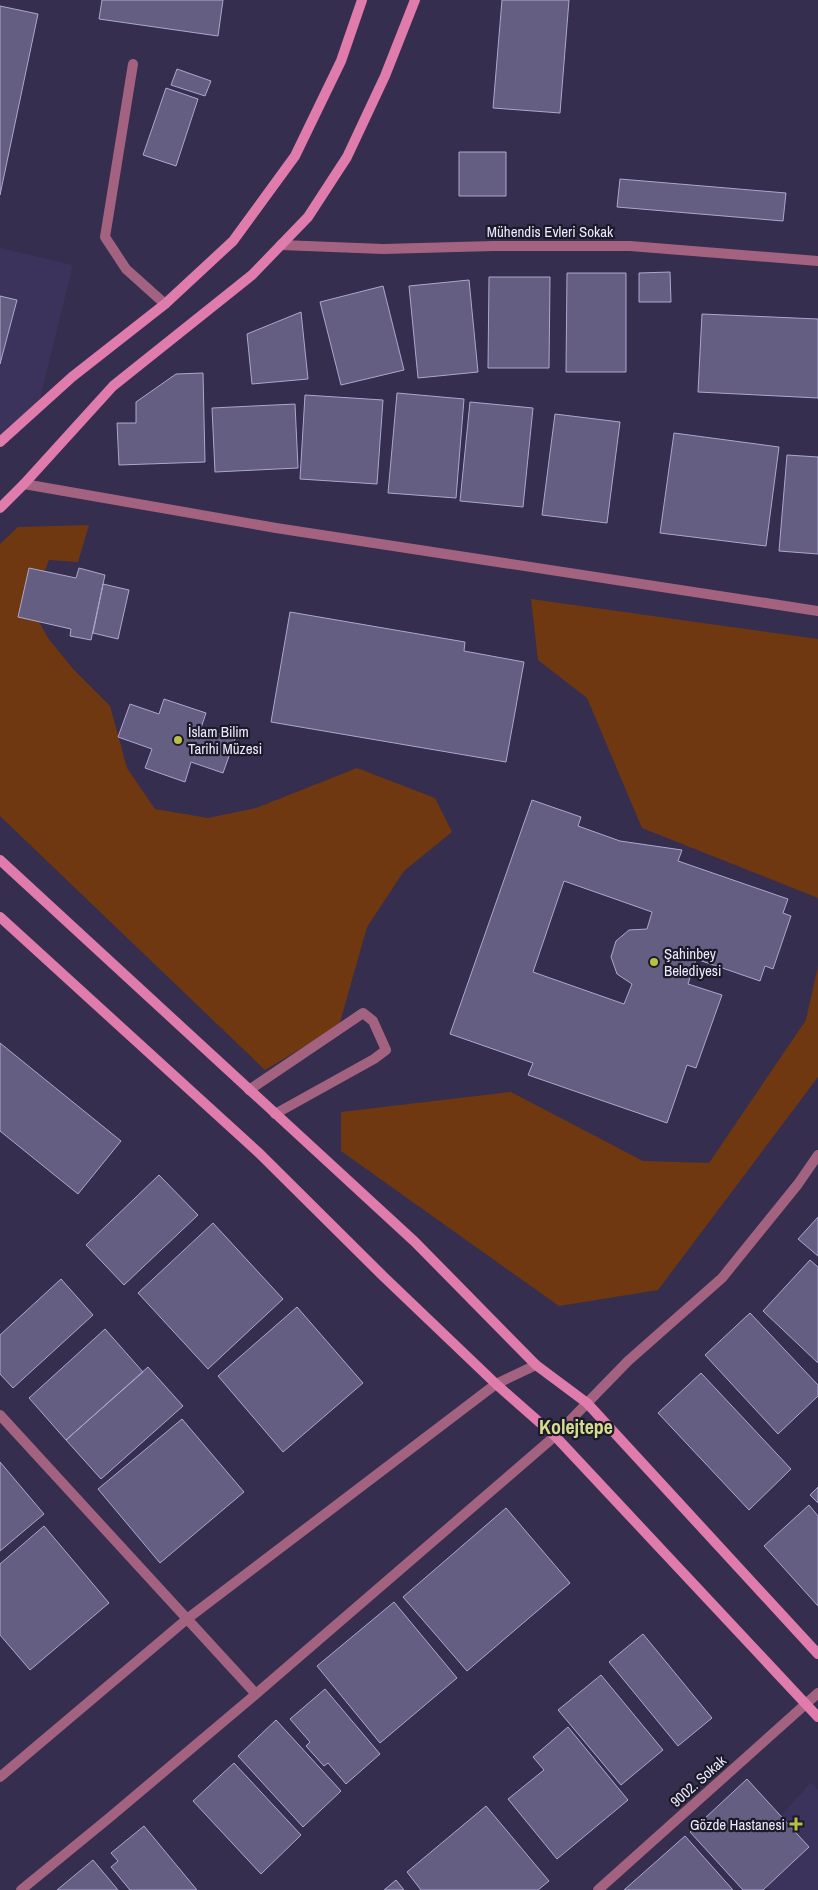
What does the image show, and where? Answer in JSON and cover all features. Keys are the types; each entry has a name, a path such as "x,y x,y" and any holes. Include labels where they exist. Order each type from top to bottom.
{"street":[{"path":"0,442 72,377 165,304 232,242 295,156 341,61 362,0"},
{"path":"0,508 113,386 252,275 308,217 347,157 385,76 415,0"},
{"path":"133,64 105,237 126,269 165,304"},
{"name":"Mühendis Evleri Sokak","path":"281,245 383,249 494,246 630,246 818,261"},
{"path":"24,484 276,528 818,611"},
{"path":"0,860 415,1242 536,1365 587,1403 818,1654"},
{"path":"0,917 260,1154 384,1277 496,1384 556,1436 818,1717"},
{"path":"249,1090 363,1013 373,1021 386,1050 374,1059 275,1114"},
{"path":"21,1890 256,1694 556,1436 628,1361 722,1278 798,1184 818,1155"},
{"path":"0,1777 187,1619 496,1384 536,1365"},
{"path":"0,1415 256,1694"},
{"name":"9002. Sokak","path":"598,1890 818,1693"}],"shaded area":[{"path":"0,248 73,265 37,411 0,447"},
{"path":"89,525 78,562 49,560 31,607 48,638 73,669 110,706 127,768 155,809 208,818 256,808 357,768 435,798 452,832 404,871 367,927 339,1026 265,1070 0,816 0,544 18,527"},
{"path":"531,599 818,639 818,898 642,828 587,698 538,660"},
{"path":"818,966 818,1077 658,1290 559,1306 341,1151 341,1112 511,1092 643,1161 709,1163 806,1020"},
{"name":"Gözde Hastanesi","path":"811,1782 818,1790 818,1890 771,1890 743,1859"}],"building":[{"path":"102,0 223,0 218,36 99,19"},
{"path":"502,0 569,0 560,113 493,108"},
{"path":"0,6 38,14 0,195"},
{"path":"177,69 211,81 205,96 171,85"},
{"path":"166,88 198,99 176,166 143,155"},
{"path":"459,152 506,152 506,196 459,196"},
{"path":"620,179 786,193 783,221 617,207"},
{"path":"670,272 671,302 639,302 639,273"},
{"path":"567,273 626,273 626,372 566,372"},
{"path":"489,277 550,277 549,368 488,368"},
{"path":"469,280 478,372 418,378 409,286"},
{"path":"383,286 404,370 341,385 320,302"},
{"path":"0,296 17,300 0,364"},
{"path":"301,312 308,379 252,384 247,334"},
{"path":"702,314 818,319 818,398 698,392"},
{"path":"203,373 205,462 119,465 117,423 136,423 136,402 176,374"},
{"path":"397,393 464,399 456,498 388,493"},
{"path":"305,395 383,400 377,484 300,479"},
{"path":"470,402 533,408 523,507 460,501"},
{"path":"295,404 298,468 215,472 212,408"},
{"path":"555,414 620,422 607,523 542,515"},
{"path":"674,433 779,447 766,546 660,533"},
{"path":"787,455 818,457 818,554 779,551"},
{"path":"29,568 76,578 79,568 105,575 91,640 70,636 71,629 18,617"},
{"path":"103,584 129,590 118,639 93,633"},
{"path":"290,612 465,642 464,651 524,662 506,762 271,722"},
{"path":"164,699 206,713 201,728 235,739 223,773 191,762 185,782 145,768 152,749 118,737 130,704 159,714"},
{"name":"Şahinbey Belediyesi","path":"532,800 581,817 578,826 620,841 682,850 678,861 788,899 783,913 791,916 773,969 765,966 760,981 696,959 688,984 722,995 696,1068 687,1065 667,1123 528,1075 533,1063 450,1034","holes":["564,881 652,912 647,929 629,930 616,941 611,957 617,974 632,984 624,1004 533,972"]},
{"path":"0,1043 121,1141 78,1194 0,1131"},
{"path":"159,1175 198,1215 124,1285 86,1245"},
{"path":"818,1217 818,1256 798,1239"},
{"path":"213,1223 283,1299 208,1369 138,1293"},
{"path":"810,1260 818,1267 818,1363 763,1311"},
{"path":"61,1279 93,1315 13,1388 0,1374 0,1335"},
{"path":"297,1307 363,1383 283,1452 218,1376"},
{"path":"750,1313 818,1385 818,1396 778,1434 705,1355"},
{"path":"105,1329 143,1372 66,1440 29,1398"},
{"path":"148,1367 183,1406 101,1479 66,1440"},
{"path":"701,1373 791,1469 749,1510 658,1413"},
{"path":"182,1419 244,1492 160,1563 98,1489"},
{"path":"0,1462 44,1514 0,1551"},
{"path":"818,1487 818,1503 810,1495"},
{"path":"809,1505 818,1516 818,1606 764,1546"},
{"path":"506,1508 570,1583 467,1671 403,1597"},
{"path":"44,1526 109,1603 30,1670 0,1635 0,1564"},
{"path":"394,1602 457,1678 380,1743 317,1666"},
{"path":"643,1634 712,1718 678,1746 609,1662"},
{"path":"601,1675 663,1750 621,1785 558,1710"},
{"path":"325,1689 380,1754 346,1784 328,1763 324,1766 306,1746 310,1742 290,1719"},
{"path":"276,1720 341,1791 303,1827 238,1756"},
{"path":"568,1727 628,1800 557,1859 508,1799 544,1770 533,1757"},
{"path":"234,1763 301,1835 261,1874 193,1801"},
{"path":"747,1779 809,1847 763,1890 743,1890 690,1832"},
{"path":"486,1806 549,1881 538,1890 421,1890 407,1872"},
{"path":"144,1826 197,1890 130,1890 111,1867 118,1861 111,1853"},
{"path":"685,1836 733,1890 624,1890"},
{"path":"93,1860 118,1890 57,1890"},
{"path":"396,1880 404,1890 384,1890"}],"place":[{"name":"İslam Bilim Tarihi Müzesi","path":"178,740"},
{"name":"Şahinbey Belediyesi","path":"654,962"},
{"name":"Gözde Hastanesi","path":"796,1824"}],"district":[{"name":"Kolejtepe","path":"576,1426"}]}
